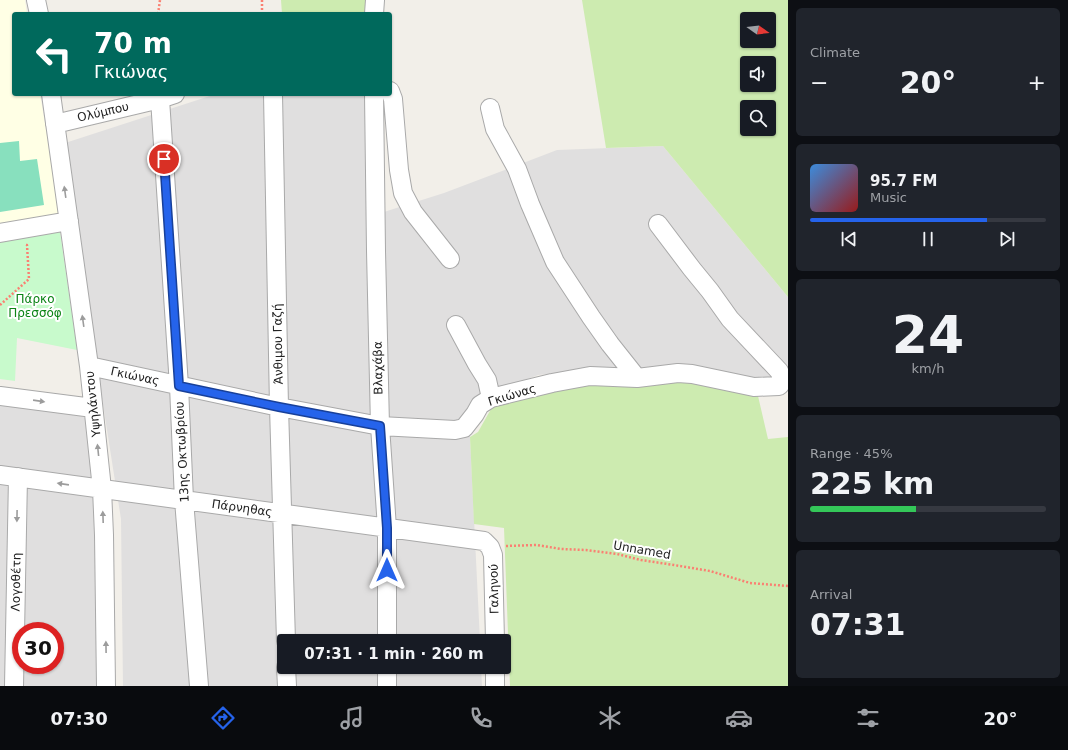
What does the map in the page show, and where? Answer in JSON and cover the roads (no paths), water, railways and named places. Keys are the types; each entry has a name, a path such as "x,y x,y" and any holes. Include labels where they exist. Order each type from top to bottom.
{"street":[{"path":"36,0 38,12"},
{"path":"374,12 375,0"},
{"name":"Υψηλάντου","path":"51,96 89,366 102,489 106,686"},
{"name":"Ολύμπου","path":"55,124 167,96"},
{"name":"13ης Οκτωβρίου","path":"167,96 184,500 199,686"},
{"name":"Άνθιμου Γαζή","path":"272,96 286,634"},
{"name":"Βλαχάβα","path":"374,96 380,426 387,528 387,634"},
{"path":"392,96 399,170 403,193 413,212 450,259"},
{"path":"490,108 495,129 517,169 530,204 555,262 606,338 637,378"},
{"path":"0,233 69,221"},
{"name":"Γκιώνας","path":"89,366 279,407 380,426 455,430 464,428 480,405 491,398 552,383 590,376 637,378 678,373 692,374 754,387 778,386 783,380 782,375 730,319 658,224"},
{"path":"456,325 487,380 491,398"},
{"path":"0,396 94,408"},
{"name":"Πάρνηθας","path":"0,475 387,528 487,544"},
{"name":"Λογοθέτη","path":"14,686 18,477"},
{"name":"Γαληνού","path":"487,544 493,555 495,634"},
{"path":"286,674 287,686"},
{"path":"387,674 387,686"},
{"path":"495,674 496,686"}],"park label":[{"name":"Πάρκο Πρεσσόφ","path":"35,306"}]}
